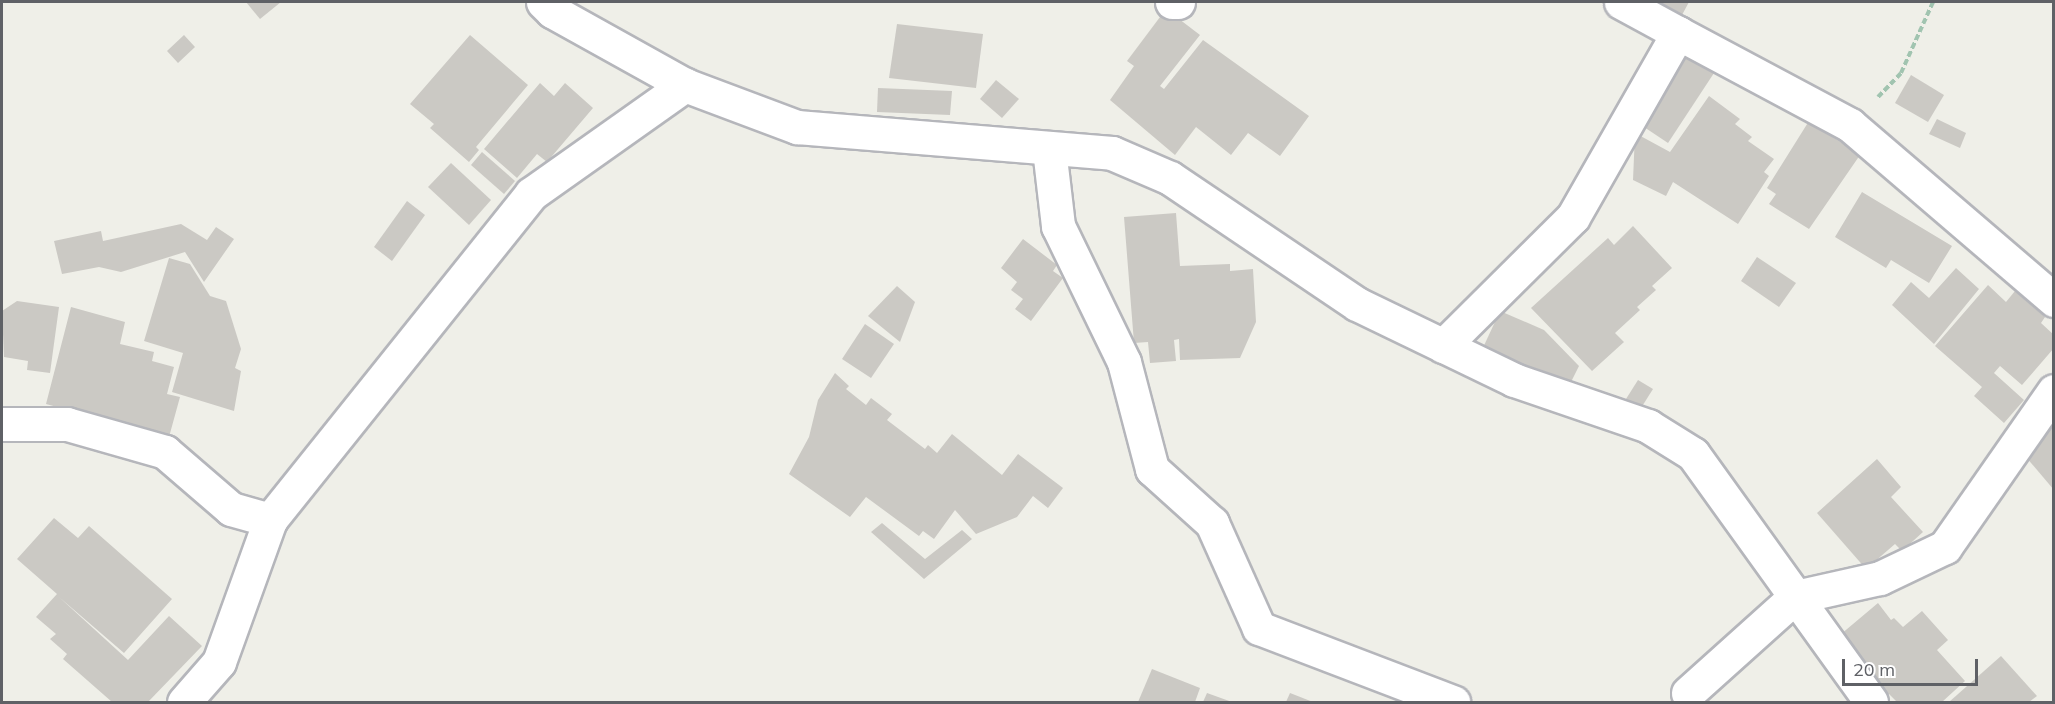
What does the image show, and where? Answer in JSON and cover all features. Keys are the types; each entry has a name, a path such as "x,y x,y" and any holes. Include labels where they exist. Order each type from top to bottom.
{"street":[{"path":"543,2 552,11 685,85 797,128 1112,153 1170,178 1357,304 1514,380 1648,426 1694,454 1871,702"},
{"path":"1172,2 1178,2"},
{"path":"1621,2 1850,126 2054,300"},
{"path":"1443,346 1573,217 1678,33"},
{"path":"184,702 219,662 270,520 531,194 685,85"},
{"path":"1049,149 1058,226 1124,362 1152,469 1212,523 1260,628 1453,702"},
{"path":"1687,699 1795,597 1880,578 1945,547 2054,391"},
{"path":"2,424 67,423 165,452 231,510 270,520"}],"path":[{"path":"1850,126 1901,73 1933,2"}],"building":[{"path":"246,2 281,2 260,19"},
{"path":"1637,2 1689,2 1682,15 1666,6 1661,14"},
{"path":"1166,9 1200,35 1160,86 1164,89 1203,40 1309,116 1280,156 1248,133 1231,155 1196,127 1175,155 1110,100 1134,66 1127,61"},
{"path":"897,24 983,34 976,88 889,78"},
{"path":"184,35 195,47 178,63 167,51"},
{"path":"470,35 528,85 476,147 479,150 469,162 430,128 434,124 410,104"},
{"path":"1684,53 1714,73 1668,143 1638,123"},
{"path":"1911,75 1944,95 1928,122 1895,103"},
{"path":"996,80 1019,99 1002,118 980,99"},
{"path":"540,83 554,96 565,83 593,108 547,162 537,154 517,178 484,149"},
{"path":"878,88 952,91 950,115 877,112"},
{"path":"1709,96 1740,119 1735,124 1752,137 1748,141 1774,159 1764,172 1769,176 1738,224 1673,182 1666,196 1633,180 1635,133 1670,152"},
{"path":"1937,119 1966,133 1960,148 1929,134"},
{"path":"1809,121 1860,155 1809,229 1769,204 1776,194 1767,188"},
{"path":"482,152 515,181 504,194 471,165"},
{"path":"451,163 491,200 469,225 428,187"},
{"path":"1862,192 1952,246 1929,283 1891,260 1886,268 1835,237"},
{"path":"407,201 425,215 392,261 374,247"},
{"path":"1176,213 1180,266 1230,264 1230,271 1253,269 1256,322 1240,358 1180,360 1179,339 1174,340 1176,361 1150,363 1148,342 1134,343 1124,217"},
{"path":"181,224 207,240 216,227 234,239 204,282 185,252 121,272 99,267 62,274 54,241 101,231 103,241"},
{"path":"1633,226 1672,268 1652,286 1656,290 1637,307 1640,310 1615,333 1624,342 1592,371 1531,308 1608,238 1614,245"},
{"path":"1023,239 1057,265 1053,271 1063,278 1031,321 1015,309 1023,299 1011,290 1017,282 1001,268"},
{"path":"1757,257 1796,283 1779,307 1741,281"},
{"path":"169,258 190,264 210,296 226,301 241,349 235,368 241,371 234,411 172,392 183,353 144,341"},
{"path":"1956,268 1979,289 1934,344 1892,305 1911,282 1929,298"},
{"path":"1988,285 2006,302 2015,291 2045,317 2041,323 2054,335 2054,348 2022,385 2000,366 1994,373 2024,400 2004,423 1974,396 1982,387 1935,346"},
{"path":"897,286 915,302 900,342 868,316"},
{"path":"17,301 59,307 50,373 27,370 28,361 4,357 2,311"},
{"path":"71,307 125,322 120,344 154,352 152,361 174,367 167,394 180,397 169,437 46,404"},
{"path":"1500,311 1544,330 1579,366 1566,392 1481,352"},
{"path":"865,324 894,344 871,378 842,359"},
{"path":"835,373 849,386 846,389 866,405 871,398 892,414 887,420 925,449 928,445 937,453 952,434 1002,475 1018,454 1063,488 1048,508 1033,496 1017,517 976,534 955,510 934,539 923,531 919,536 866,497 850,517 789,474 809,437 818,400"},
{"path":"1638,380 1653,389 1641,408 1626,399"},
{"path":"2049,423 2054,428 2054,490 2026,457"},
{"path":"1877,459 1901,487 1891,497 1923,532 1902,551 1895,544 1866,569 1817,513"},
{"path":"54,518 78,538 89,526 172,599 124,653 59,597 128,660 169,616 202,646 148,702 112,702 63,659 67,654 50,639 56,634 36,617 57,594 17,559"},
{"path":"882,523 925,559 962,530 972,539 924,579 871,532"},
{"path":"1878,603 1891,620 1894,618 1903,627 1922,611 1948,640 1937,650 1965,681 1942,702 1897,702 1889,694 1884,698 1834,640"},
{"path":"2001,656 2037,696 2029,702 1949,702"},
{"path":"1152,669 1200,688 1195,702 1138,702"},
{"path":"1207,693 1232,702 1203,702"},
{"path":"1290,693 1313,702 1286,702"}]}
